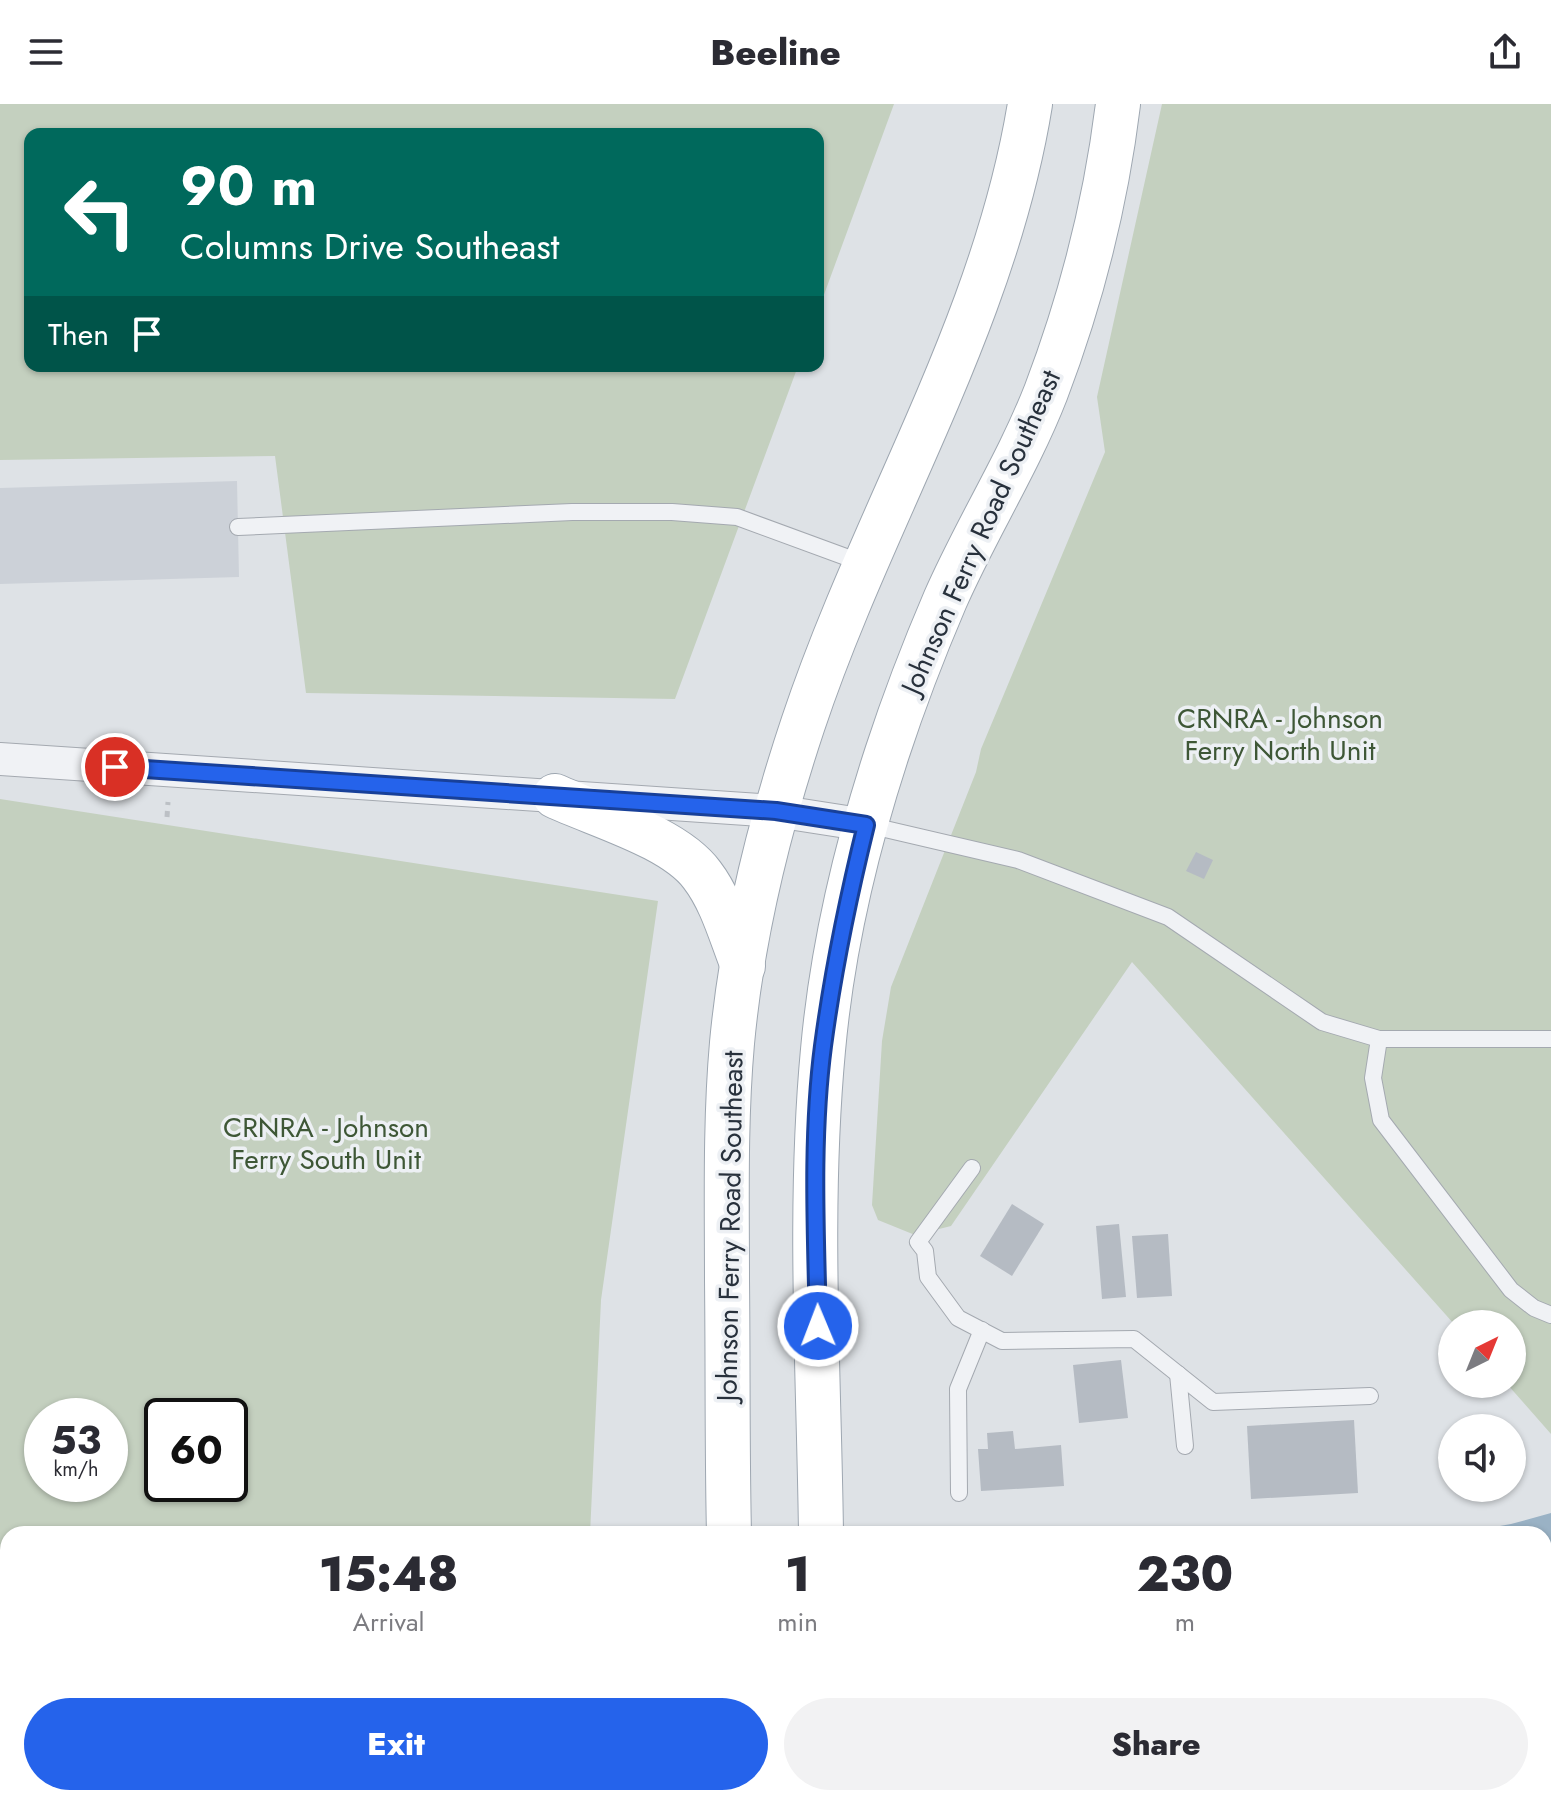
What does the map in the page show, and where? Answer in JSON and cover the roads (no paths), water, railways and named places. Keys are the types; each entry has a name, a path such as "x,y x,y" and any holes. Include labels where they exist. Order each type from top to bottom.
{"main road":[{"name":"Johnson Ferry Road Southeast","path":"729,1521 727,1157 732,1043 743,967 776,811 804,722 867,564 945,387 994,258 1010,201 1030,104"},
{"name":"Johnson Ferry Road Southeast","path":"821,1521 816,1235 822,1063 845,913 887,753 946,598 1014,463 1045,394 1065,337 1111,165 1118,104"},
{"path":"555,796 683,854 703,876 717,901 743,967"}],"street":[{"path":"0,759 776,811 866,825"}],"lane":[{"path":"238,527 572,512 672,512 737,517 867,564"},
{"path":"866,825 1018,860 1168,917 1322,1022 1379,1039 1551,1039"},
{"path":"1379,1039 1373,1078 1381,1120 1511,1290 1534,1308 1551,1315"},
{"path":"972,1168 918,1242 925,1251 928,1277 958,1318 1002,1341 1134,1339 1213,1402 1370,1396"},
{"path":"959,1493 958,1389 982,1330"},
{"path":"1178,1374 1185,1446"}],"water":[{"path":"1551,1513 1551,1526 1500,1526"}],"park label":[{"name":"CRNRA - Johnson Ferry North Unit","path":"1280,734"},
{"name":"CRNRA - Johnson Ferry South Unit","path":"326,1143"}]}
